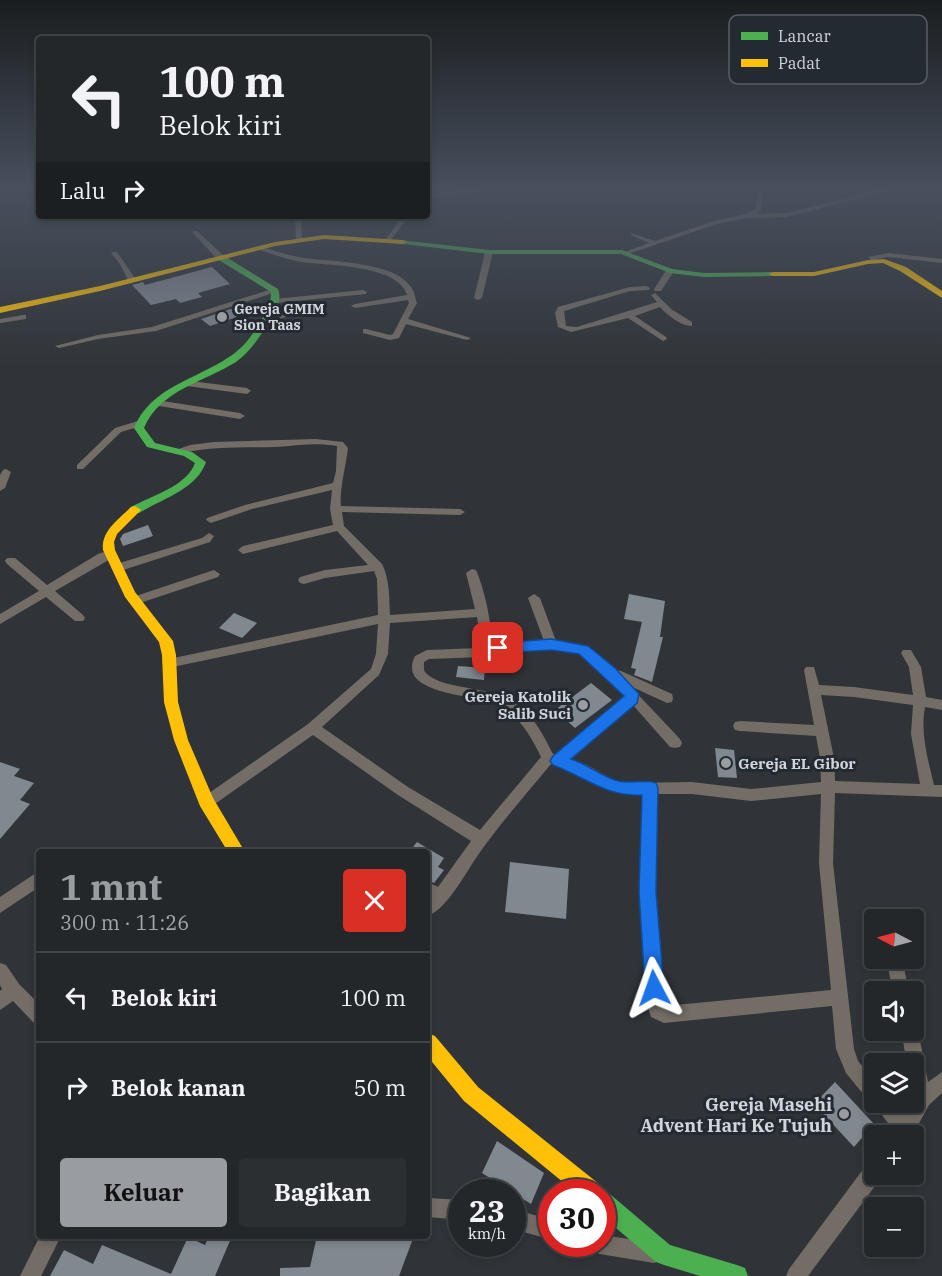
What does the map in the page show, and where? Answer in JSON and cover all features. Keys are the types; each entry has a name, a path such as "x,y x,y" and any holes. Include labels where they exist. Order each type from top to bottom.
{"street":[{"path":"213,250 275,296"},
{"path":"0,310 251,250"},
{"path":"265,250 302,260 377,268 404,284 413,300"},
{"path":"468,250 489,252 626,253 636,250"},
{"path":"478,298 489,252"},
{"path":"115,253 132,280"},
{"path":"626,253 670,271 704,275 814,274 875,261 897,266 942,295"},
{"path":"875,261 872,257 883,254 942,261"},
{"path":"660,304 629,315 571,330 562,327 559,313 566,307 620,292 646,288 644,290 646,294 656,292 670,271"},
{"path":"59,346 153,328 275,296 363,292"},
{"path":"656,292 660,304 688,324"},
{"path":"235,849 222,833 207,802 175,714 168,648 161,634 134,601 110,555 108,544 117,523 198,473 200,461 197,458 178,451 154,447 142,434 138,424 141,416 156,403 236,357 266,321 275,296"},
{"path":"355,306 413,300"},
{"path":"366,331 394,338 405,321 413,300"},
{"path":"266,321 306,308"},
{"path":"629,315 663,339"},
{"path":"0,321 23,317"},
{"path":"405,321 466,338"},
{"path":"190,384 247,391"},
{"path":"156,403 240,416"},
{"path":"80,467 118,429 138,424"},
{"path":"178,451 196,445 332,442 340,444 343,448 335,509 339,527 378,567 383,579 384,620 379,668 309,731 207,802"},
{"path":"0,488 6,472"},
{"path":"212,520 249,507 339,485"},
{"path":"335,509 460,512"},
{"path":"243,550 339,527"},
{"path":"117,568 206,540 209,536"},
{"path":"0,620 102,556 110,555"},
{"path":"11,561 79,618"},
{"path":"304,580 325,574 378,567"},
{"path":"472,573 482,613 486,650"},
{"path":"134,601 214,574"},
{"path":"534,598 551,645"},
{"path":"168,663 341,626 384,620 482,613"},
{"path":"675,743 610,672 583,650 551,645 486,650 482,653 443,653 422,657 417,665 419,674 428,681 487,694 506,703 525,719 553,759 582,769 612,786 627,789 692,788 751,795 828,787 935,791 919,743 916,712 920,701 915,667 907,653"},
{"path":"810,670 822,731 828,787 826,862 845,1049 852,1067 864,1082"},
{"path":"610,672 667,699"},
{"path":"814,690 854,692 942,705"},
{"path":"434,893 553,759 632,696"},
{"path":"740,726 822,731"},
{"path":"309,731 403,791 478,843"},
{"path":"650,788 648,892 656,1006 660,1014 840,997"},
{"path":"0,906 36,880"},
{"path":"0,971 13,990 36,1013"},
{"path":"0,1002 13,990"},
{"path":"430,1045 471,1094 575,1179"},
{"path":"924,1098 942,1081"},
{"path":"796,1276 864,1184"},
{"path":"430,1208 448,1209"},
{"path":"616,1214 664,1254"},
{"path":"30,1276 49,1239"},
{"path":"616,1246 664,1254 737,1276"}],"building":[{"path":"212,267 230,284 198,293 202,297 180,303 176,299 151,305 132,285 143,282 145,285"},
{"name":"Gereja GMIM Sion Taas","path":"234,308 243,315 210,326 201,319"},
{"path":"148,525 153,536 123,546 120,539 123,534"},
{"path":"629,594 665,601 660,637 663,637 652,682 634,675 636,669 631,668 642,622 624,619"},
{"path":"234,613 257,623 242,638 219,628"},
{"path":"458,666 485,668 484,680 456,677"},
{"name":"Gereja Katolik Salib Suci","path":"591,683 612,700 575,728 555,710"},
{"name":"Gereja EL Gibor","path":"715,748 734,750 737,778 718,777"},
{"path":"0,762 20,769 14,776 34,783 20,800 30,804 0,839"},
{"path":"417,842 429,849 411,849"},
{"path":"430,850 444,858 438,867 444,870 434,883 430,881"},
{"path":"510,862 569,869 566,919 505,912"},
{"name":"Gereja Masehi Advent Hari Ke Tujuh","path":"835,1082 874,1124 864,1125 864,1136 854,1147 814,1104"},
{"path":"497,1141 544,1173 541,1179 538,1179 538,1187 531,1204 526,1201 526,1179 491,1179 482,1173"},
{"path":"187,1239 205,1245 208,1239 231,1239 215,1276 50,1276 64,1250 93,1264 102,1245 171,1274"},
{"path":"316,1239 413,1239 399,1276 280,1276 280,1268 310,1267"}],"traffic: fast":[{"path":"468,250 489,252 622,252 670,271 704,275 773,274"},
{"path":"135,510 184,483 198,469 201,462 188,454 151,445 139,428 144,416 165,396 238,355 257,335 274,305 275,291 220,257"},
{"path":"616,1214 664,1254 737,1276"}],"traffic: slow":[{"path":"0,310 100,288 253,250"},
{"path":"773,274 814,274 868,262 884,261 903,269 942,295"},
{"path":"135,510 112,532 108,542 109,550 130,594 166,641 169,655 171,702 181,740 206,801 235,849"},
{"path":"430,1045 471,1094 575,1179"}],"place":[{"name":"Gereja GMIM Sion Taas","path":"222,317"},
{"name":"Gereja Katolik Salib Suci","path":"583,705"},
{"name":"Gereja EL Gibor","path":"726,763"},
{"name":"Gereja Masehi Advent Hari Ke Tujuh","path":"844,1114"}],"route":[{"path":"498,648 551,645 583,650 610,672 632,696 632,699 558,761 582,769 612,786 627,789 650,788 648,892 654,988"}]}
